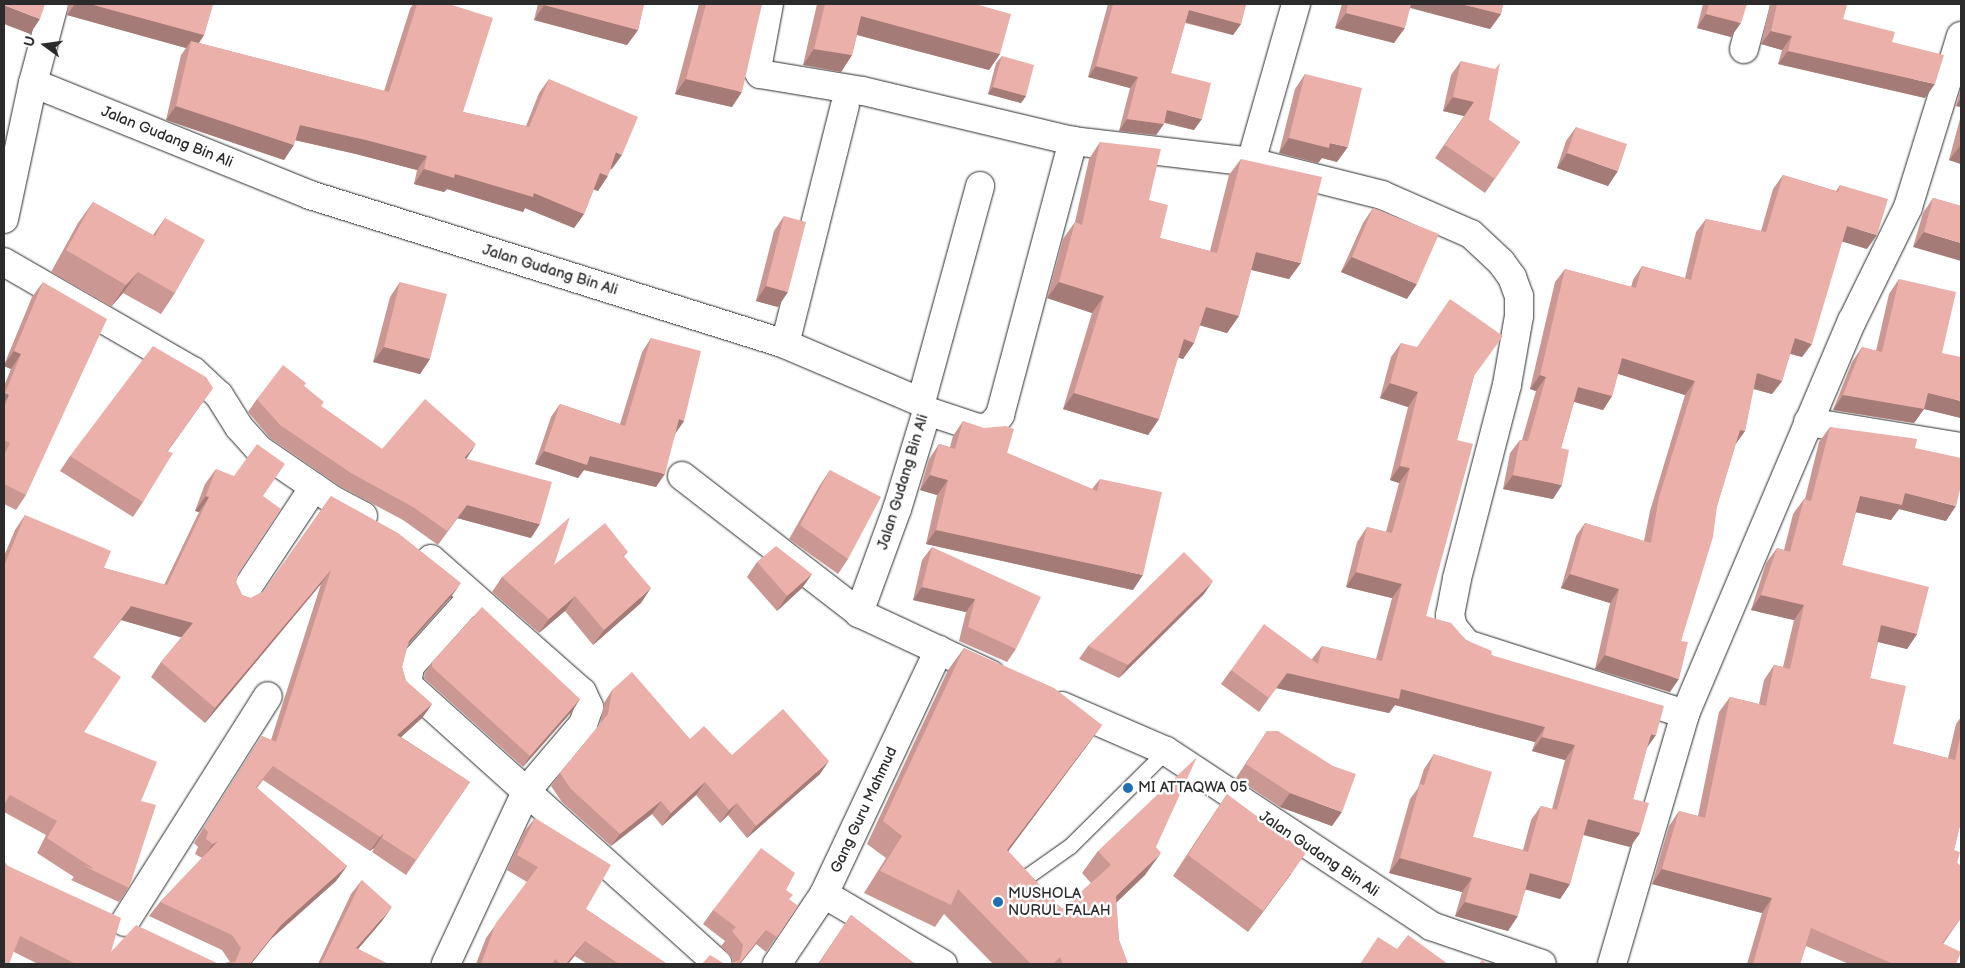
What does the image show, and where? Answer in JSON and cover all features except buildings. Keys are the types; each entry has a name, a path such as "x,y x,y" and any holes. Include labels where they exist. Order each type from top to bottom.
{"street":[{"path":"4,219 7,180 54,4"},
{"path":"769,4 757,69 763,75 863,91 1073,141 1252,162 1382,195 1470,234 1501,262 1512,277 1518,296 1519,316 1507,384 1457,579 1450,615 1453,627 1467,644 1685,714"},
{"path":"1252,162 1296,4"},
{"path":"1744,49 1756,4"},
{"path":"1612,964 1685,714 1808,422 1908,207 1961,36"},
{"name":"Jalan Gudang Bin Ali","path":"33,83 310,195 785,344 924,406 897,509 859,613"},
{"path":"785,344 845,105"},
{"path":"980,186 924,406 978,428 990,427 1000,415 1073,141"},
{"path":"4,262 200,376 219,395 249,440 314,487 398,536 582,692 589,706 583,724 527,790 446,964"},
{"path":"1808,422 1961,447"},
{"path":"682,476 859,613 1013,684"},
{"path":"241,597 314,487"},
{"path":"472,597 410,666 408,684 718,964"},
{"name":"Gang Guru Mahmud","path":"777,964 824,894 939,650"},
{"path":"125,922 268,696"},
{"name":"Jalan Gudang Bin Ali","path":"1039,696 1166,751 1431,926 1542,964"},
{"path":"824,894 943,964"},
{"path":"99,910 150,934"}],"lane":[{"path":"1026,876 1070,846 1166,751"}],"place":[{"name":"MI ATTAQWA 05","path":"1128,788"},
{"name":"MUSHOLA NURUL FALAH","path":"998,902"}]}
